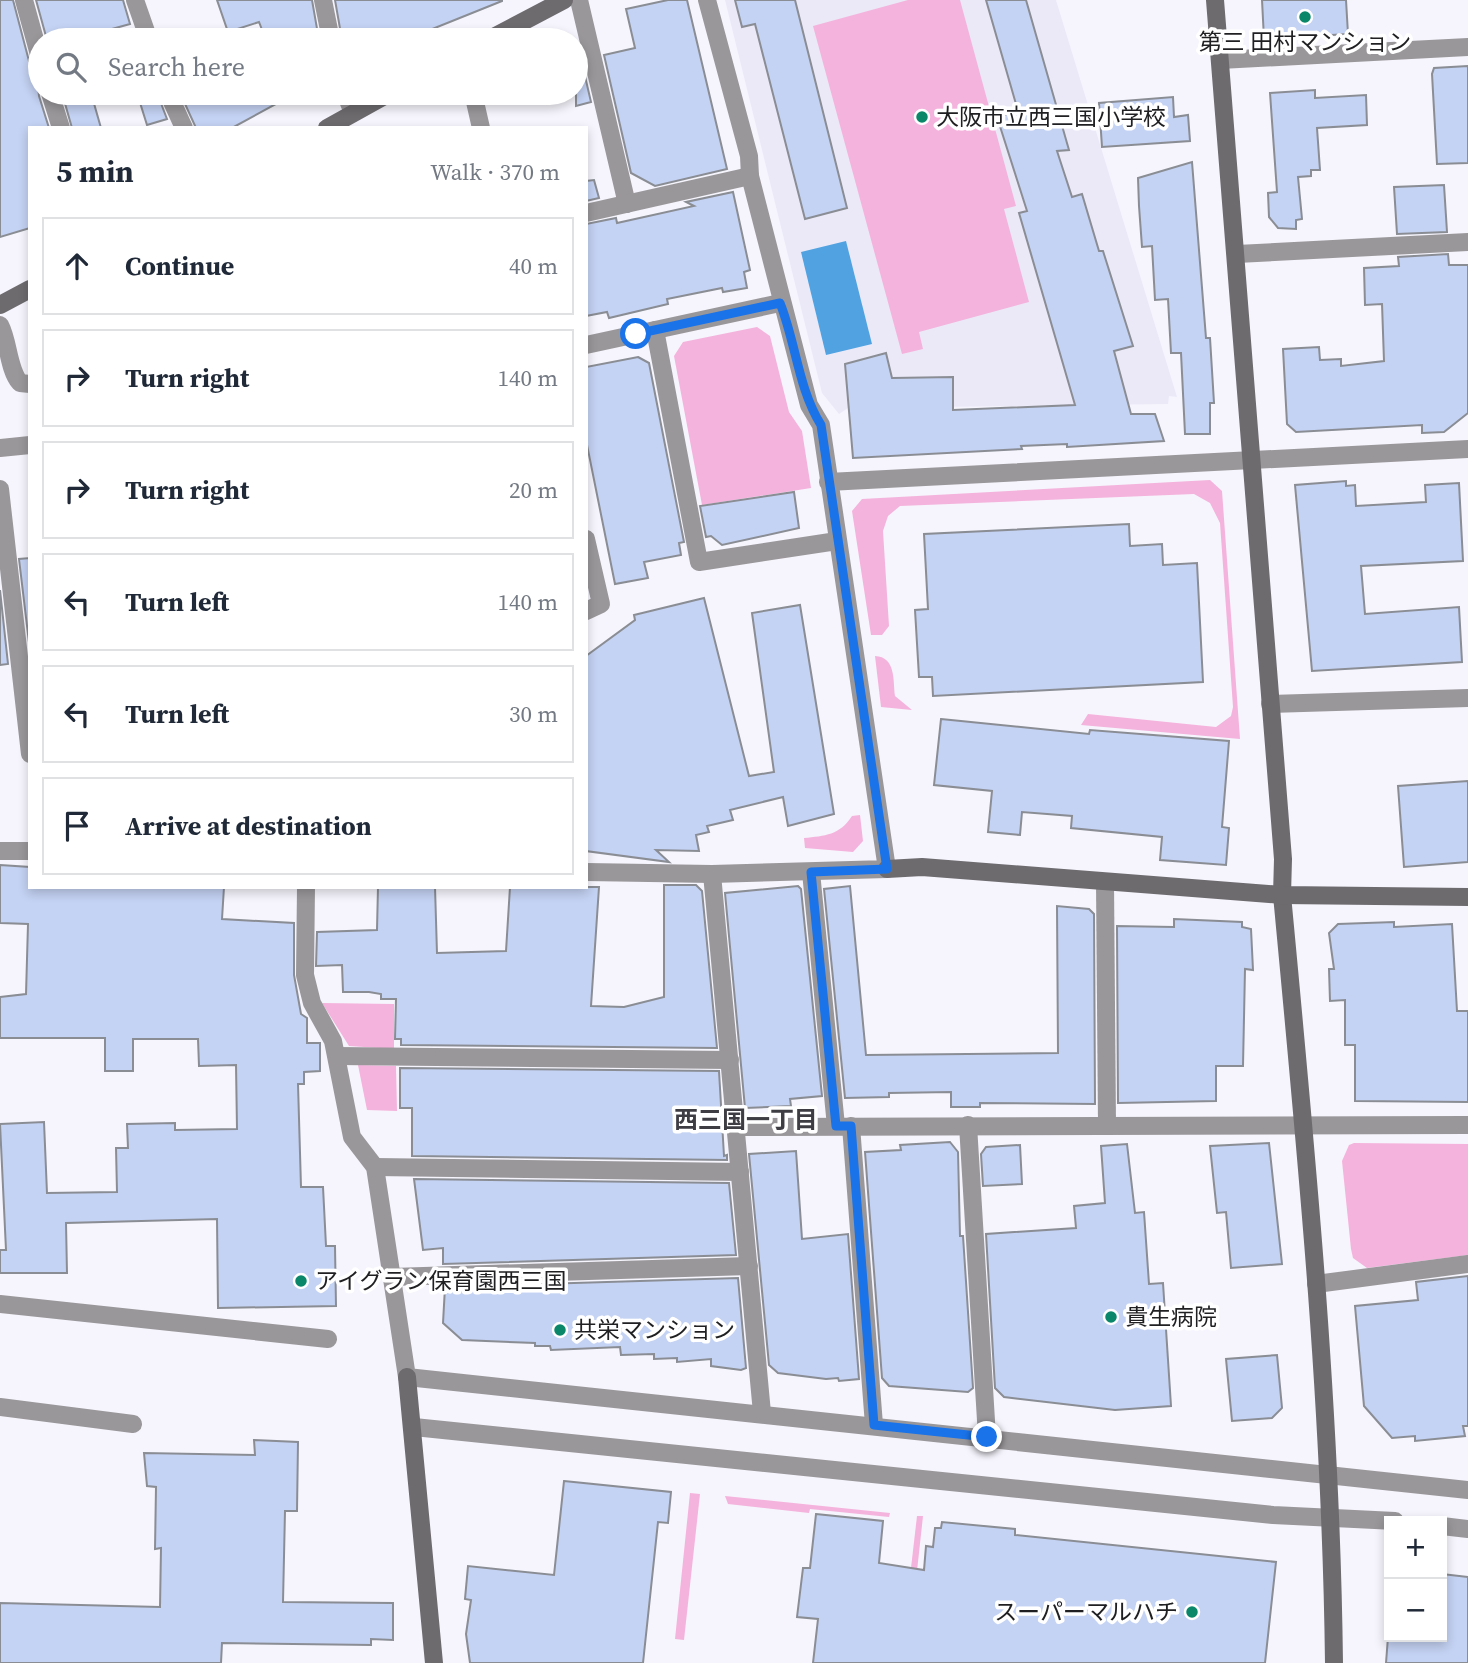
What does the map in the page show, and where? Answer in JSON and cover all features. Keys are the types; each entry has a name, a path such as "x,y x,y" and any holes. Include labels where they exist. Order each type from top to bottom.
{"street":[{"path":"24,0 32,28"},
{"path":"135,0 145,28"},
{"path":"323,0 329,28"},
{"path":"579,0 586,28"},
{"path":"708,0 749,156 750,176 780,303 791,330 809,405 821,425 887,869"},
{"path":"1215,0 1283,859 1282,895 1316,1284 1332,1518 1334,1663"},
{"path":"510,28 559,1"},
{"path":"588,38 627,204"},
{"path":"1220,60 1468,47"},
{"path":"54,105 60,126"},
{"path":"173,105 183,126"},
{"path":"349,105 352,113"},
{"path":"330,126 367,105"},
{"path":"476,105 481,126"},
{"path":"588,214 750,176"},
{"path":"1237,254 1468,242"},
{"path":"0,305 28,290"},
{"path":"588,345 780,303"},
{"path":"0,325 8,342 16,378 20,383 28,384"},
{"path":"655,330 699,562 837,541"},
{"path":"0,448 28,445"},
{"path":"828,482 1468,449"},
{"path":"0,489 28,736"},
{"path":"588,548 601,604 588,610"},
{"path":"1270,705 1468,698"},
{"path":"0,851 28,851"},
{"path":"588,872 712,874 922,867 1282,895 1468,897"},
{"path":"811,872 844,1126 874,1425"},
{"path":"712,874 762,1413"},
{"path":"1105,883 1107,1125"},
{"path":"306,889 305,975 312,1003 333,1041 352,1138 375,1167 414,1427 434,1663"},
{"path":"337,1056 730,1060"},
{"path":"968,1125 987,1437"},
{"path":"736,1126 1468,1125"},
{"path":"375,1167 740,1172"},
{"path":"1316,1284 1468,1264"},
{"path":"392,1277 749,1266"},
{"path":"0,1304 328,1339"},
{"path":"407,1377 1468,1490"},
{"path":"0,1407 133,1424"},
{"path":"414,1427 1332,1518 1384,1520"},
{"path":"1447,1527 1468,1529"}],"shaded area":[{"name":"大阪市立西三国小学校","path":"725,0 1056,0 1177,397 1169,396 1168,404 848,408 839,414 822,393"},
{"path":"908,0 960,0 1016,206 1004,209 1029,302 919,332 923,349 902,354 813,26"},
{"path":"757,327 770,336 789,412 802,431 811,488 702,505 674,356 683,342"},
{"path":"1210,480 1222,491 1240,739 1081,725 1088,714 1216,727 1231,716 1233,707 1220,523 1210,503 1194,494 900,506 888,516 883,531 889,626 882,635 871,635 852,511 862,499"},
{"path":"875,656 887,660 893,677 895,696 912,710 881,707"},
{"path":"860,815 863,841 853,852 805,848 804,838 837,831 852,816"},
{"path":"322,1003 394,1004 394,1049 349,1046"},
{"path":"358,1065 396,1066 397,1111 367,1110"},
{"path":"1468,1144 1468,1255 1367,1268 1353,1258 1342,1161 1349,1145"},
{"path":"690,1493 700,1494 684,1640 675,1639"},
{"path":"725,1496 890,1513 889,1517 810,1509 809,1513 728,1504"},
{"path":"917,1516 923,1516 907,1663 900,1663"}],"water":[{"path":"846,241 872,344 826,355 801,252"}],"building":[{"path":"0,0 13,0 28,57 28,105 42,105 48,126 28,126 28,229 0,237"},
{"path":"36,0 123,0 130,24 116,28 44,28"},
{"path":"217,0 312,0 317,28 261,28 259,22 240,28 227,28"},
{"path":"335,0 502,0 435,28 340,28"},
{"path":"668,0 687,0 727,169 655,186 631,173 604,55 635,48 626,9"},
{"path":"735,0 795,0 847,208 805,219 755,24 742,27"},
{"path":"986,0 1026,0 1069,150 1057,151 1072,197 1082,194 1133,346 1114,351 1131,414 1155,414 1164,441 1067,447 1067,444 1021,446 1022,449 853,458 845,364 886,353 892,378 953,377 953,410 1075,405 1019,213 1027,211 997,117 1018,111"},
{"name":"第三 田村マンション","path":"1262,0 1346,0 1348,34 1264,39"},
{"path":"1468,66 1468,163 1437,164 1432,74 1434,68"},
{"path":"1315,90 1315,98 1366,95 1367,125 1317,128 1320,170 1311,170 1311,176 1298,177 1302,219 1296,220 1296,229 1278,228 1269,217 1268,193 1277,192 1270,93"},
{"path":"1173,97 1174,117 1188,115 1190,141 1102,147 1099,103"},
{"path":"65,105 94,105 100,126 71,126"},
{"path":"141,105 162,105 167,119 147,125"},
{"path":"185,105 274,105 236,126 195,126"},
{"path":"1192,162 1206,338 1210,338 1214,403 1210,403 1210,434 1185,434 1181,353 1171,353 1168,299 1155,300 1152,246 1142,247 1139,206 1138,178"},
{"path":"594,180 599,198 588,201 588,181"},
{"path":"1444,185 1447,232 1397,234 1394,187"},
{"path":"733,192 750,270 744,272 747,288 723,292 722,288 667,299 668,304 609,318 607,312 588,316 588,224 616,218 617,223 694,206 686,202"},
{"path":"1448,254 1449,265 1468,265 1468,413 1444,432 1422,433 1422,425 1296,432 1287,424 1283,349 1319,347 1320,360 1341,359 1341,366 1384,361 1382,304 1365,305 1364,268 1399,266 1398,257"},
{"path":"638,357 649,363 684,542 679,543 681,555 644,562 648,578 615,584 588,450 588,367"},
{"path":"1346,481 1346,486 1355,485 1356,506 1426,502 1425,485 1459,483 1463,561 1361,566 1365,614 1459,607 1462,662 1312,671 1295,485"},
{"path":"794,492 799,528 722,545 711,536 706,537 700,506"},
{"path":"1129,524 1130,546 1162,544 1163,565 1197,563 1203,682 933,696 932,677 919,677 915,610 928,609 924,534"},
{"path":"28,558 28,634 19,559"},
{"path":"0,590 8,664 0,665"},
{"path":"704,598 749,776 774,772 752,613 800,605 834,814 788,826 783,797 730,810 733,820 707,826 709,832 696,835 699,851 656,850 669,862 588,851 588,655 635,620 634,615"},
{"path":"941,719 1089,734 1090,730 1229,741 1222,827 1229,828 1226,865 1160,860 1162,837 1071,828 1072,816 1022,812 1020,835 988,832 992,791 934,785"},
{"path":"1468,781 1468,862 1404,867 1398,786"},
{"path":"0,865 28,867 28,889 224,889 222,919 294,923 294,975 301,1014 307,1018 307,1043 320,1043 320,1071 304,1072 304,1084 298,1084 301,1187 323,1187 326,1246 335,1246 336,1306 218,1308 217,1219 66,1223 67,1273 0,1273 0,1250 6,1250 0,1124 44,1122 47,1193 117,1192 116,1148 128,1148 127,1124 175,1123 175,1130 237,1129 236,1065 199,1066 198,1039 133,1039 133,1071 105,1071 105,1038 0,1038 0,997 26,994 28,924 0,923"},
{"path":"664,885 696,885 702,891 717,1048 401,1045 401,1039 395,1039 396,999 381,999 381,994 369,992 343,992 342,965 316,966 317,932 377,930 378,889 435,889 437,953 506,951 510,889 599,887 591,1006 624,1007 664,997"},
{"path":"798,886 801,889 822,1096 790,1099 791,1106 745,1108 725,893"},
{"path":"850,886 866,1055 1058,1053 1057,906 1089,909 1094,914 1095,1104 980,1103 980,1107 951,1107 951,1092 889,1093 889,1097 845,1098 824,889"},
{"path":"1174,919 1242,922 1242,927 1251,929 1253,970 1245,969 1243,1066 1216,1066 1216,1101 1118,1103 1117,926 1174,927"},
{"path":"1394,922 1394,927 1452,924 1457,1011 1468,1011 1468,1102 1355,1101 1355,1045 1345,1045 1345,1000 1330,1001 1329,969 1334,969 1329,933 1338,924"},
{"path":"400,1068 719,1071 724,1156 727,1155 727,1160 412,1156 412,1108 400,1108"},
{"path":"950,1142 958,1152 960,1236 963,1236 973,1388 968,1392 889,1386 882,1378 865,1152 901,1150 900,1145"},
{"path":"1269,1143 1282,1264 1231,1268 1226,1212 1217,1213 1210,1146"},
{"path":"1127,1144 1135,1213 1144,1212 1149,1284 1163,1283 1171,1406 1115,1410 1004,1397 995,1388 986,1234 1076,1228 1074,1206 1105,1203 1101,1146"},
{"path":"1020,1145 1022,1184 983,1186 981,1154 986,1147"},
{"path":"796,1151 802,1239 848,1234 859,1379 839,1381 838,1378 778,1373 769,1365 749,1154"},
{"path":"414,1179 729,1183 736,1255 443,1264 443,1248 423,1250"},
{"path":"1468,1276 1468,1426 1463,1426 1465,1436 1415,1441 1415,1436 1392,1438 1364,1406 1355,1306 1418,1300 1416,1282"},
{"path":"738,1278 746,1368 741,1370 711,1366 711,1359 677,1362 677,1358 654,1359 654,1354 621,1355 620,1347 551,1350 550,1346 535,1346 535,1343 462,1340 443,1323 445,1287"},
{"path":"1277,1355 1282,1408 1272,1418 1232,1421 1226,1359"},
{"path":"254,1440 298,1442 297,1511 285,1511 283,1602 393,1603 393,1640 371,1639 371,1645 222,1643 221,1663 0,1663 0,1603 160,1607 161,1548 155,1549 156,1487 147,1486 144,1453 255,1455"},
{"path":"564,1481 671,1492 668,1523 658,1522 643,1663 470,1663 466,1634 471,1600 465,1599 468,1566 554,1575"},
{"path":"816,1514 883,1521 879,1563 924,1570 926,1546 933,1547 935,1528 941,1528 942,1522 1015,1529 1015,1535 1276,1562 1265,1663 813,1663 818,1619 797,1617 803,1568 810,1568"},
{"path":"1447,1575 1468,1577 1468,1663 1386,1663 1388,1642 1447,1642"}],"place":[{"name":"第三 田村マンション","path":"1305,17"},
{"name":"大阪市立西三国小学校","path":"922,117"},
{"name":"アイグラン保育園西三国","path":"301,1281"},
{"name":"貴生病院","path":"1111,1317"},
{"name":"共栄マンション","path":"560,1330"},
{"name":"スーパーマルハチ","path":"1192,1612"}],"district":[{"name":"西三国一丁目","path":"746,1120"}],"route":[{"path":"636,334 780,303 791,330 809,405 821,425 868,759 887,869 811,872 836,1126 851,1126 874,1425 987,1437"}]}
